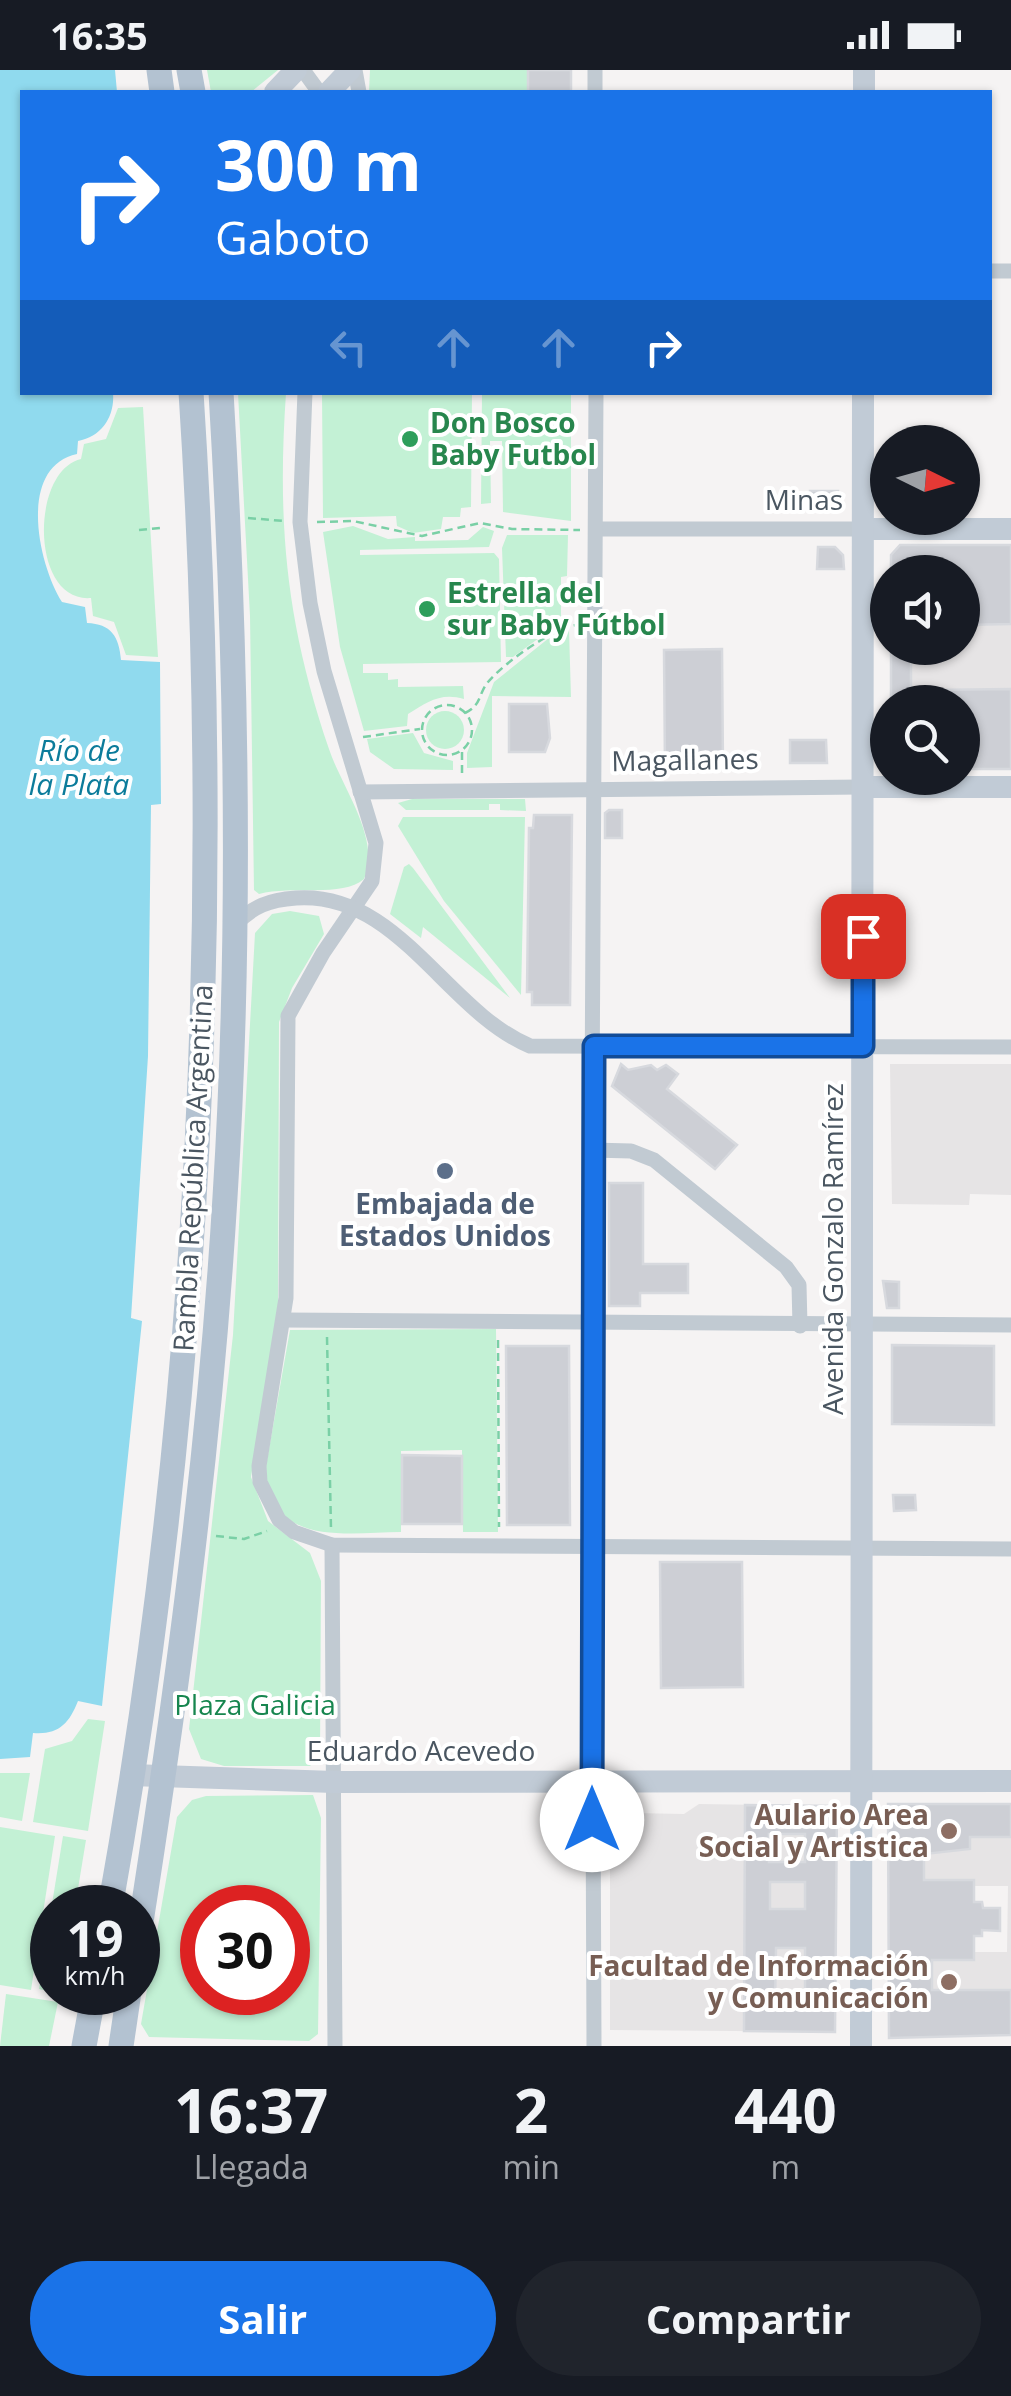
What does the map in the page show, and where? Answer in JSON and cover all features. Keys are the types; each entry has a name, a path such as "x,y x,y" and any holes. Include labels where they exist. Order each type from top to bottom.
{"main road":[{"name":"Rambla República Argentina","path":"114,1885 168,1513 197,1189 207,792 191,395"},
{"name":"Rambla República Argentina","path":"147,1885 196,1534 226,1196 235,925 228,517 220,395"},
{"path":"84,2046 90,2015"},
{"path":"120,2046 125,2015"}],"street":[{"path":"277,90 300,70 317,90"},
{"path":"332,90 352,70"},
{"path":"305,395 300,522 310,603 344,742 376,844 376,866 356,908 323,954 288,1016 284,1320 259,1466 260,1482 279,1520 294,1532 332,1545 1011,1549"},
{"path":"594,2046 591,1324 596,395"},
{"name":"Avenida Gonzalo Ramírez","path":"861,2046 863,395"},
{"name":"Minas","path":"597,529 1011,529"},
{"name":"Magallanes","path":"360,792 462,788 1011,787"},
{"path":"235,925 259,904 285,898 320,899 356,908 406,944 515,1039 530,1046 1011,1048"},
{"path":"592,1150 631,1151 654,1160 786,1267 799,1285 800,1326"},
{"path":"284,1320 498,1318 591,1324 1011,1325"},
{"path":"332,1545 336,2046"},
{"name":"Eduardo Acevedo","path":"131,1775 334,1782 1011,1782"}],"path":[{"path":"228,517 353,522 422,536 480,522 512,529 597,529"},
{"path":"139,530 160,528"},
{"path":"465,712 476,708 486,684 558,627 597,624"},
{"path":"344,742 421,729 434,708 450,705 465,712 472,728 462,751 462,788"},
{"path":"421,729 426,744 438,754 462,751"},
{"path":"498,1318 500,1545"},
{"path":"327,1320 332,1545"},
{"path":"196,1534 244,1539 265,1532 279,1520"}],"shaded area":[{"path":"900,545 1011,545 1011,769 980,727 980,685 891,685 891,665 980,665 980,555 891,555"},
{"path":"890,1064 1011,1064 1011,1195 970,1194 969,1205 892,1204"},
{"path":"610,1802 634,1804 634,1813 684,1814 699,1804 837,1806 835,2032 610,2030"},
{"path":"888,1804 1011,1804 1011,2035 889,2038 888,1960 973,1960 974,1952 1007,1952 1008,1886 974,1886 974,1880 888,1880"}],"green space":[{"path":"207,70 278,70 253,90 211,90"},
{"path":"370,70 532,70 532,90 369,90"},
{"path":"238,395 286,395 284,530 294,616 314,703 368,847 364,879 355,885 259,894 254,890 250,616"},
{"path":"322,395 472,395 471,507 461,508 460,517 443,517 441,529 413,533 397,526 396,516 323,518"},
{"path":"482,395 571,395 571,521 503,512 502,441 490,441 491,503 481,504"},
{"path":"143,407 158,657 126,655 114,622 93,616 91,598 71,594 57,580 44,535 52,486 64,469 81,459 84,444 106,439 118,408"},
{"path":"353,526 388,539 415,537 415,541 468,540 483,527 494,531 489,547 360,550 360,555 494,553 499,559 501,662 363,664 363,673 388,673 388,680 398,679 398,687 463,686 464,699 448,697 428,702 408,714 407,726 364,731 340,647 323,532"},
{"path":"507,535 568,535 567,576 561,577 561,622 513,657 506,657 502,548"},
{"path":"559,630 569,630 571,697 492,696 492,767 467,768 467,753 494,682"},
{"path":"445,711 459,716 464,730 459,744 445,749 431,744 426,730 431,716"},
{"path":"413,733 424,753 453,761 453,770 394,769 370,752 367,739"},
{"path":"412,799 525,799 526,811 500,810 500,804 489,804 489,810 406,810 398,803"},
{"path":"403,817 525,817 521,995 444,901 398,826"},
{"path":"409,864 510,998 423,927 421,938 390,914 404,867"},
{"name":"Plaza Galicia","path":"290,911 319,916 324,934 292,988 279,1022 278,1310 251,1477 268,1521 310,1553 321,1581 320,1755 310,1766 224,1766 201,1759 189,1729 233,1335 255,933 272,914"},
{"path":"496,1329 498,1532 463,1532 462,1450 401,1451 401,1532 356,1534 312,1530 294,1523 280,1511 270,1492 266,1466 290,1330"},
{"path":"88,1719 105,1721 88,1831 33,1822 45,1749 72,1741"},
{"path":"0,1773 30,1773 22,1821 0,1817"},
{"path":"313,1795 321,1818 318,2034 309,2041 149,2037 141,2024 143,2015 160,2015 160,1915 177,1817 192,1800 206,1796"},
{"path":"0,1827 55,1836 47,1885 30,1885 30,1990 0,1985"},
{"path":"63,1836 86,1840 79,1885 55,1885"},
{"path":"6,1994 30,1998 30,2015 55,2015 49,2046 0,2046"}],"water":[{"name":"Río de la Plata","path":"0,70 115,70 117,90 20,90 20,395 113,395 112,410 105,424 94,435 78,441 77,454 58,463 46,477 40,497 40,542 62,602 85,607 87,623 108,629 118,644 121,660 160,662 161,804 151,805 148,1056 131,1318 142,1321 102,1706 78,1701 62,1726 33,1733 30,1757 0,1759"}],"building":[{"path":"528,70 571,70 571,90 528,90"},
{"path":"810,491 838,491 838,510 810,510"},
{"path":"900,545 1011,545 1011,624 980,625 980,555 891,555"},
{"path":"818,547 835,547 843,555 844,569 817,569"},
{"path":"722,649 723,769 665,769 664,650"},
{"path":"891,665 911,665 911,685 891,685"},
{"path":"980,689 1011,689 1011,769 980,769"},
{"path":"509,704 547,704 550,738 545,752 509,752"},
{"path":"790,740 826,740 827,763 790,763"},
{"path":"622,810 622,838 605,838 605,813"},
{"path":"534,815 572,815 570,1005 532,1005 532,992 527,992 529,828 533,828"},
{"path":"621,1064 628,1070 651,1065 657,1070 666,1065 678,1074 667,1089 737,1145 715,1169 612,1086"},
{"path":"609,1183 643,1183 643,1264 688,1264 688,1293 640,1293 640,1306 609,1306"},
{"path":"883,1281 899,1282 899,1308 887,1308"},
{"path":"892,1345 994,1346 994,1425 892,1424"},
{"path":"506,1346 569,1346 570,1525 507,1525"},
{"path":"402,1455 462,1456 462,1524 402,1524"},
{"path":"893,1495 915,1495 916,1510 894,1511"},
{"path":"660,1562 742,1562 743,1687 661,1688"},
{"path":"888,1804 1011,1804 1011,1837 970,1837 970,1849 924,1854 924,1880 974,1880 974,1902 982,1902 983,1908 1000,1908 1000,1931 982,1930 982,1936 974,1936 974,1960 932,1960 932,1990 1011,1990 1011,2035 889,2038"},
{"path":"745,1805 837,1806 835,2032 744,2031","holes":["769,1834 805,1834 805,1862 769,1862","770,1882 805,1882 805,1909 770,1909","776,1948 805,1948 805,2005 775,2005"]}],"place":[{"name":"Don Bosco Baby Futbol","path":"410,439"},
{"name":"Estrella del sur Baby Fútbol","path":"427,609"},
{"name":"Embajada de Estados Unidos","path":"445,1171"},
{"name":"Aulario Area Social y Artistica","path":"949,1831"},
{"name":"Facultad de Información y Comunicación","path":"949,1982"}],"route":[{"path":"592,1820 594,1046 863,1046 863,936"}]}
